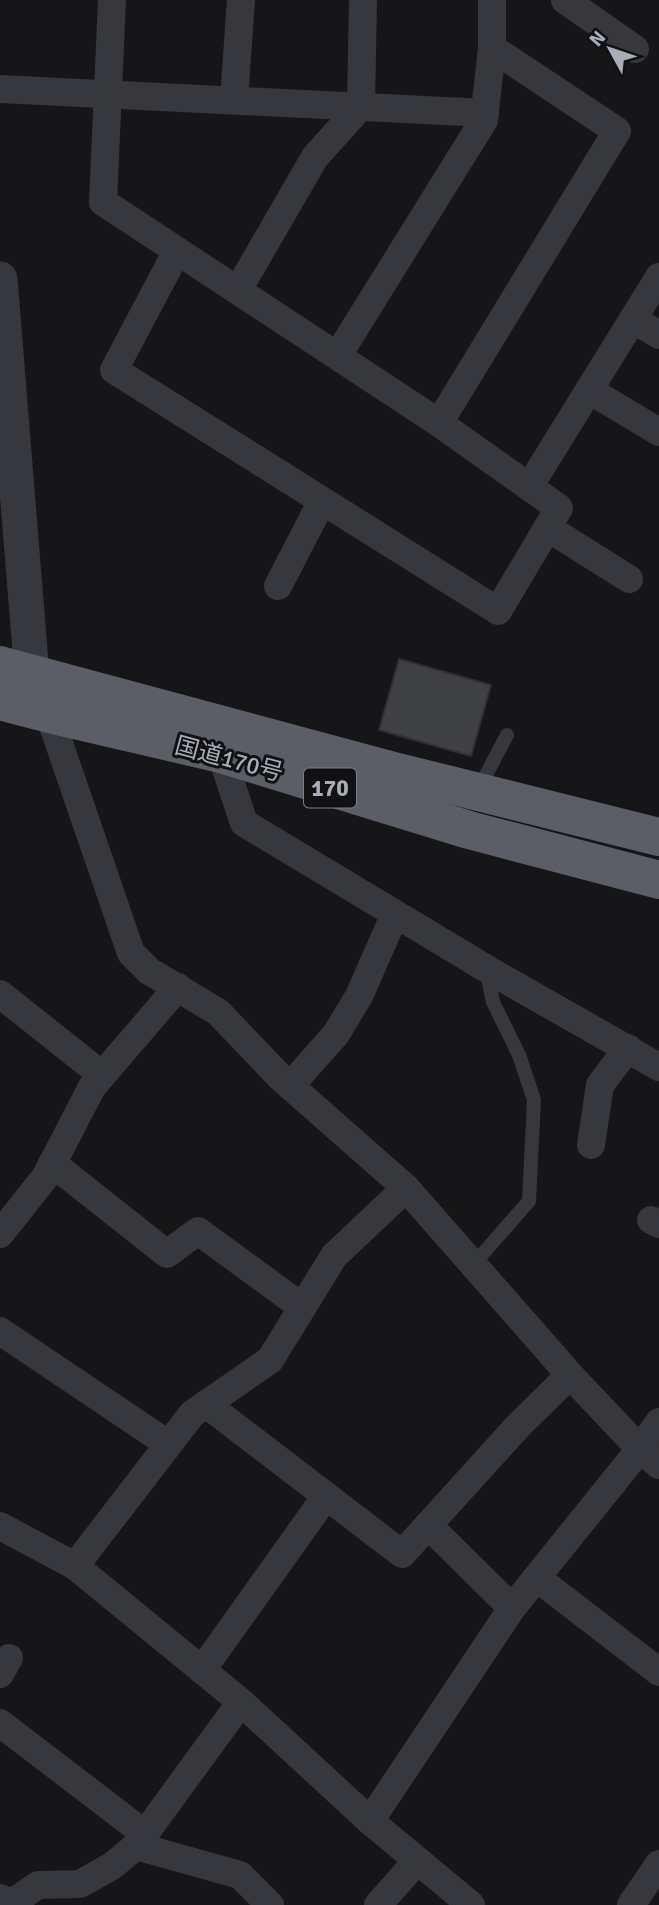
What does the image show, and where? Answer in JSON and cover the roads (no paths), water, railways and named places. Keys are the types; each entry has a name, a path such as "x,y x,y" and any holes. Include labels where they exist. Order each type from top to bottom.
{"highway":[{"name":"国道170号","path":"23,693 469,830 659,880"},
{"name":"国道170号","path":"23,693 477,791 659,837"}],"street":[{"path":"112,0 103,202 338,355 559,508 498,611 114,370 177,251"},
{"path":"234,99 241,0"},
{"path":"238,290 315,157 361,106 363,0"},
{"path":"338,355 484,120 492,48 492,0"},
{"path":"565,0 635,49"},
{"path":"439,423 617,131 492,48"},
{"path":"0,89 485,113"},
{"path":"529,487 659,277"},
{"path":"0,279 23,693 131,953 149,971 218,1012 290,1086 406,1188 570,1375 650,1457"},
{"path":"632,319 659,335"},
{"path":"589,390 659,432"},
{"path":"278,586 322,500"},
{"path":"548,528 629,579"},
{"path":"221,754 244,823 492,972 659,1067"},
{"path":"290,1086 336,1034 359,996 396,914"},
{"path":"0,1234 46,1176 92,1087 178,987"},
{"path":"0,994 102,1075"},
{"path":"591,1145 600,1085 628,1048"},
{"path":"52,1163 167,1254 198,1231 302,1307"},
{"path":"75,1566 192,1414 270,1360 334,1256 406,1188"},
{"path":"0,1331 168,1444"},
{"path":"206,1404 402,1554 518,1426 570,1375"},
{"path":"370,1821 513,1608 537,1578 650,1457 659,1422"},
{"path":"202,1670 326,1496"},
{"path":"428,1525 513,1608"},
{"path":"0,1526 75,1566 241,1702 370,1821 471,1905"},
{"path":"537,1578 659,1671"},
{"path":"8,1902 38,1885 80,1884 112,1866 140,1840 241,1702"},
{"path":"0,1723 140,1840 240,1875 270,1905"},
{"path":"379,1905 417,1861"},
{"path":"631,1905 659,1864"}],"lane":[{"path":"477,791 507,735"},
{"path":"473,1265 529,1201 534,1100 519,1055 494,1002 489,984 492,972"}]}
